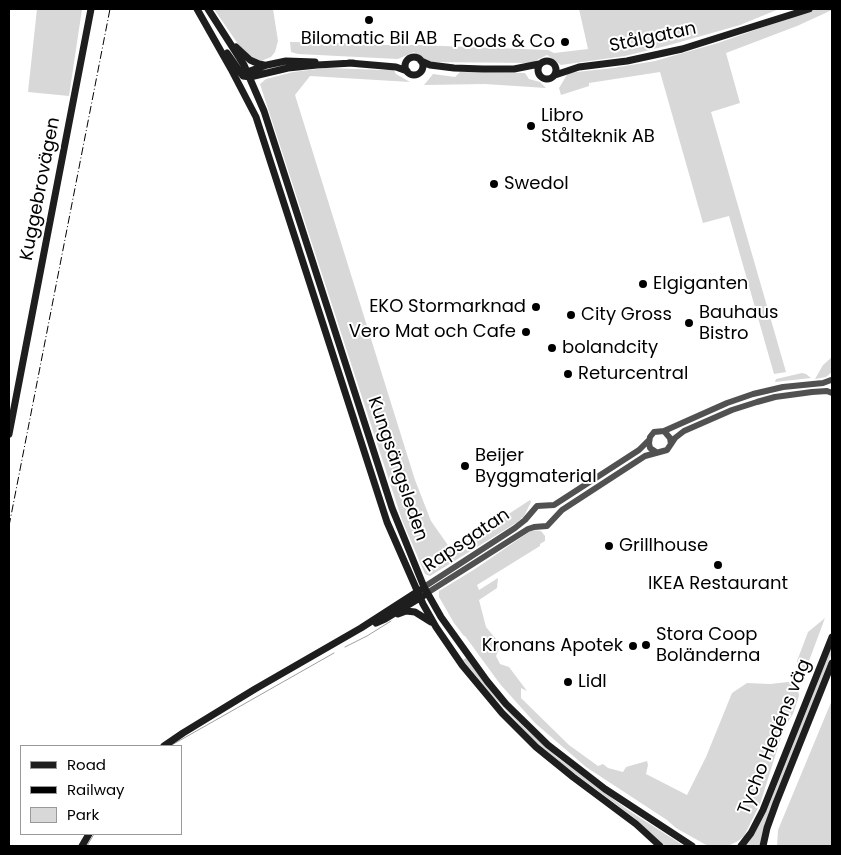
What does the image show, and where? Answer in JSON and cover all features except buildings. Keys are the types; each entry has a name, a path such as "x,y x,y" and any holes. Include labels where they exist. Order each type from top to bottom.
{"main road":[{"name":"Kuggebrovägen","path":"9,434 91,9"},
{"path":"197,9 246,75"},
{"name":"Kungsängsleden","path":"197,9 240,84 256,117 387,522 418,595 436,627 462,665 502,712 536,747 636,824 660,846"},
{"name":"Kungsängsleden","path":"208,9 224,33 264,111 392,508 426,590 450,633 487,681 548,745 579,770 692,846"},
{"name":"Stålgatan","path":"760,25 796,9"},
{"name":"Stålgatan","path":"555,75 579,67 663,54 809,9"},
{"path":"224,33 250,60 267,65"},
{"path":"377,64 413,58 430,65 454,68"},
{"path":"240,84 246,75 267,65 286,60 377,64 396,67 413,75 421,72 454,68 514,68 539,64 548,60 556,65 557,69 555,75 548,79 539,74 514,68"},
{"path":"407,71 405,65 408,60"},
{"path":"421,61 423,67 421,72"},
{"path":"246,75 265,74 317,65 353,63"},
{"path":"539,64 539,74"},
{"name":"Stålgatan","path":"556,65 579,67"},
{"path":"264,111 257,83 265,74"},
{"name":"Rapsgatan","path":"418,595 426,590"},
{"path":"385,619 418,595"},
{"path":"166,745 418,595"},
{"path":"361,628 406,612 421,614 436,627"},
{"name":"Tycho Hedéns väg","path":"741,846 755,827 763,810 832,637"},
{"name":"Tycho Hedéns väg","path":"763,846 773,810 832,663"},
{"path":"82,846 88,835"}],"street":[{"path":"832,379 830,388 832,393"},
{"path":"832,379 753,394 726,403 664,431 654,432 639,450 554,505 537,506 531,513 532,520 538,526 547,526 562,510 645,456 656,452 664,452 679,435 732,410 775,397 812,392 827,391 832,393"},
{"path":"664,431 670,438 671,444"},
{"path":"649,440 650,448 656,452"},
{"path":"545,505 553,512 552,521"},
{"name":"Rapsgatan","path":"426,590 515,528 531,513"},
{"name":"Rapsgatan","path":"426,590 528,529 538,526"}],"green space":[{"path":"37,9 82,9 69,96 28,92"},
{"path":"214,9 273,9 278,41 275,52 271,57 261,61 250,56 238,44"},
{"path":"579,9 779,9 740,25 666,46 625,56 561,65 547,55 531,63 427,62 414,52 398,59 298,54 291,52 290,42 548,50 554,53 588,49"},
{"path":"815,9 832,10 797,26 726,53 740,103 711,112 786,372 774,374 729,216 703,223 660,72 589,83 589,86 561,95 559,88 568,73 655,61 718,43"},
{"path":"326,68 384,70 393,68 396,74 410,82 310,76 295,95 415,480 431,521 452,551 530,500 531,502 524,516 516,523 430,576 425,574 402,520 260,84 266,79 293,72"},
{"path":"460,72 525,73 529,79 540,82 546,88 485,84 424,85 433,74 455,77"},
{"path":"832,357 832,372 826,377 815,379 823,365"},
{"path":"802,373 811,378 775,382 776,379"},
{"path":"532,530 541,531 545,536 545,541 477,585 479,590 498,578 497,588 479,600 486,627 501,645 496,656 500,664 509,667 527,691 521,688 521,698 569,745 598,766 603,764 608,768 623,772 626,767 647,761 646,774 687,795 706,757 732,693 747,683 770,684 797,681 799,696 793,714 784,728 760,804 744,836 738,841 728,846 708,846 676,828 667,820 586,767 535,723 500,684 454,623 439,597 439,591"},
{"path":"825,618 803,677 797,661 808,632"},
{"path":"832,646 832,653 769,811 760,846 744,846 749,842 767,810"},
{"path":"466,658 494,695 525,728 557,757 628,810 684,846 665,846 633,817 554,758 531,737 490,693 463,660"},
{"path":"832,700 832,846 777,846 778,830"}],"waterway":[{"path":"345,647 391,621"},
{"path":"172,745 334,653"},
{"path":"87,846 93,835"}],"railway":[{"path":"9,526 110,9"}],"place":[{"name":"Bilomatic Bil AB","path":"369,20"},
{"name":"Foods & Co","path":"565,42"},
{"name":"Libro Stålteknik AB","path":"531,126"},
{"name":"Swedol","path":"494,184"},
{"name":"Elgiganten","path":"643,284"},
{"name":"EKO Stormarknad","path":"536,307"},
{"name":"City Gross","path":"571,315"},
{"name":"Bauhaus Bistro","path":"689,323"},
{"name":"Vero Mat och Cafe","path":"526,332"},
{"name":"bolandcity","path":"552,348"},
{"name":"Returcentral","path":"568,374"},
{"name":"Beijer Byggmaterial","path":"465,466"},
{"name":"Grillhouse","path":"609,546"},
{"name":"IKEA Restaurant","path":"718,565"},
{"name":"Stora Coop Boländerna","path":"646,645"},
{"name":"Kronans Apotek","path":"633,646"},
{"name":"Lidl","path":"568,682"}]}
